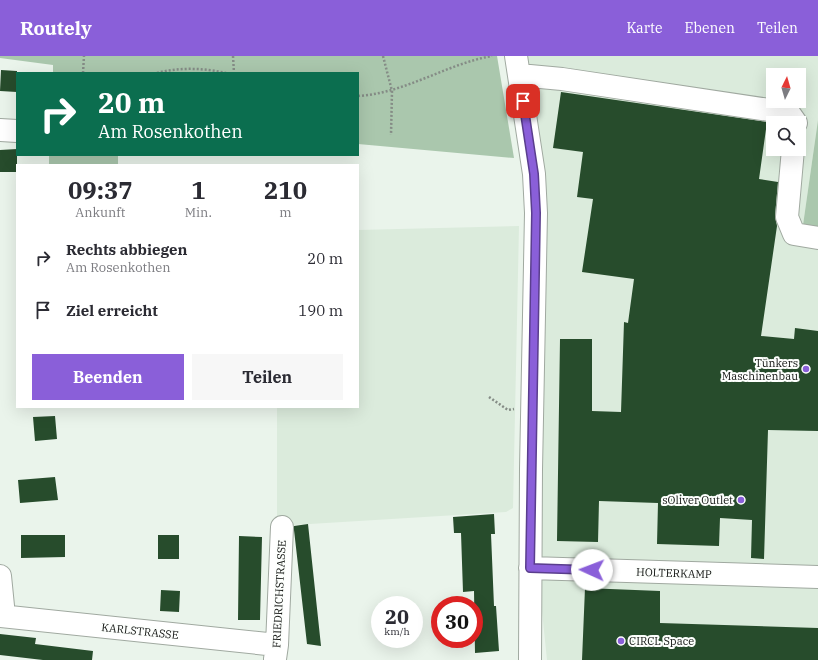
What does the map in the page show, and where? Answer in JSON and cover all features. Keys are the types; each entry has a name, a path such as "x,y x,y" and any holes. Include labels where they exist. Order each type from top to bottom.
{"street":[{"path":"530,660 532,406 536,213 534,174 517,66 570,80 789,113 791,116"},
{"path":"0,130 16,131"},
{"path":"792,156 787,217 794,234 818,238"},
{"name":"FRIEDRICHSTRASSE","path":"276,653 282,527"},
{"name":"HOLTERKAMP","path":"530,568 818,577"},
{"path":"0,576 2,616"},
{"name":"KARLSTRASSE","path":"2,616 276,653"}],"path":[{"path":"83,72 84,56"},
{"path":"234,56 234,72"},
{"path":"382,56 392,91 391,135"},
{"path":"359,96 392,91 472,59 492,56"},
{"path":"160,72 166,70 214,72"},
{"path":"489,397 508,410 532,406"}],"shaded area":[{"path":"525,56 818,56 818,120 803,225 818,227 818,660 547,660 539,582 545,212 540,136"},
{"path":"519,226 513,508 506,512 277,526 277,408 359,408 359,230"}],"green space":[{"path":"0,56 497,56 514,158 359,144 359,72 53,72 53,65 0,58"},
{"path":"818,120 818,227 803,225"},
{"path":"49,156 118,156 118,164 49,164"}],"building":[{"path":"1,70 17,71 16,92 0,91"},
{"name":"Tünkers Maschinenbau","path":"561,92 766,122 759,179 778,182 775,216 777,226 761,336 794,339 795,328 818,331 818,431 768,430 764,559 751,558 752,520 720,518 719,546 657,544 658,503 599,501 598,542 557,541 560,339 592,339 592,411 621,412 624,322 628,323 634,279 582,272 593,199 577,197 583,152 553,148"},
{"path":"16,149 16,172 0,172 0,150"},
{"path":"55,416 57,439 35,441 33,417"},
{"path":"55,477 58,500 20,503 18,480"},
{"path":"494,514 495,534 491,534 494,606 496,606 499,651 475,653 475,648 483,648 483,596 474,596 474,591 463,592 461,533 454,533 453,517"},
{"path":"308,524 321,646 307,644 294,530 294,526"},
{"path":"21,535 65,535 65,557 21,558"},
{"path":"158,535 179,535 179,559 158,559"},
{"path":"239,536 262,537 260,620 238,620"},
{"path":"585,588 660,591 660,623 818,628 818,660 582,660"},
{"path":"161,590 180,591 179,612 160,611"},
{"path":"0,634 36,638 35,644 93,651 92,660 43,660 0,655"}],"place":[{"name":"Tünkers Maschinenbau","path":"806,369"},
{"name":"sOliver Outlet","path":"741,500"},
{"name":"CIRCL Space","path":"621,641"}],"route":[{"path":"523,101 534,174 536,213 530,568 592,570"}]}
